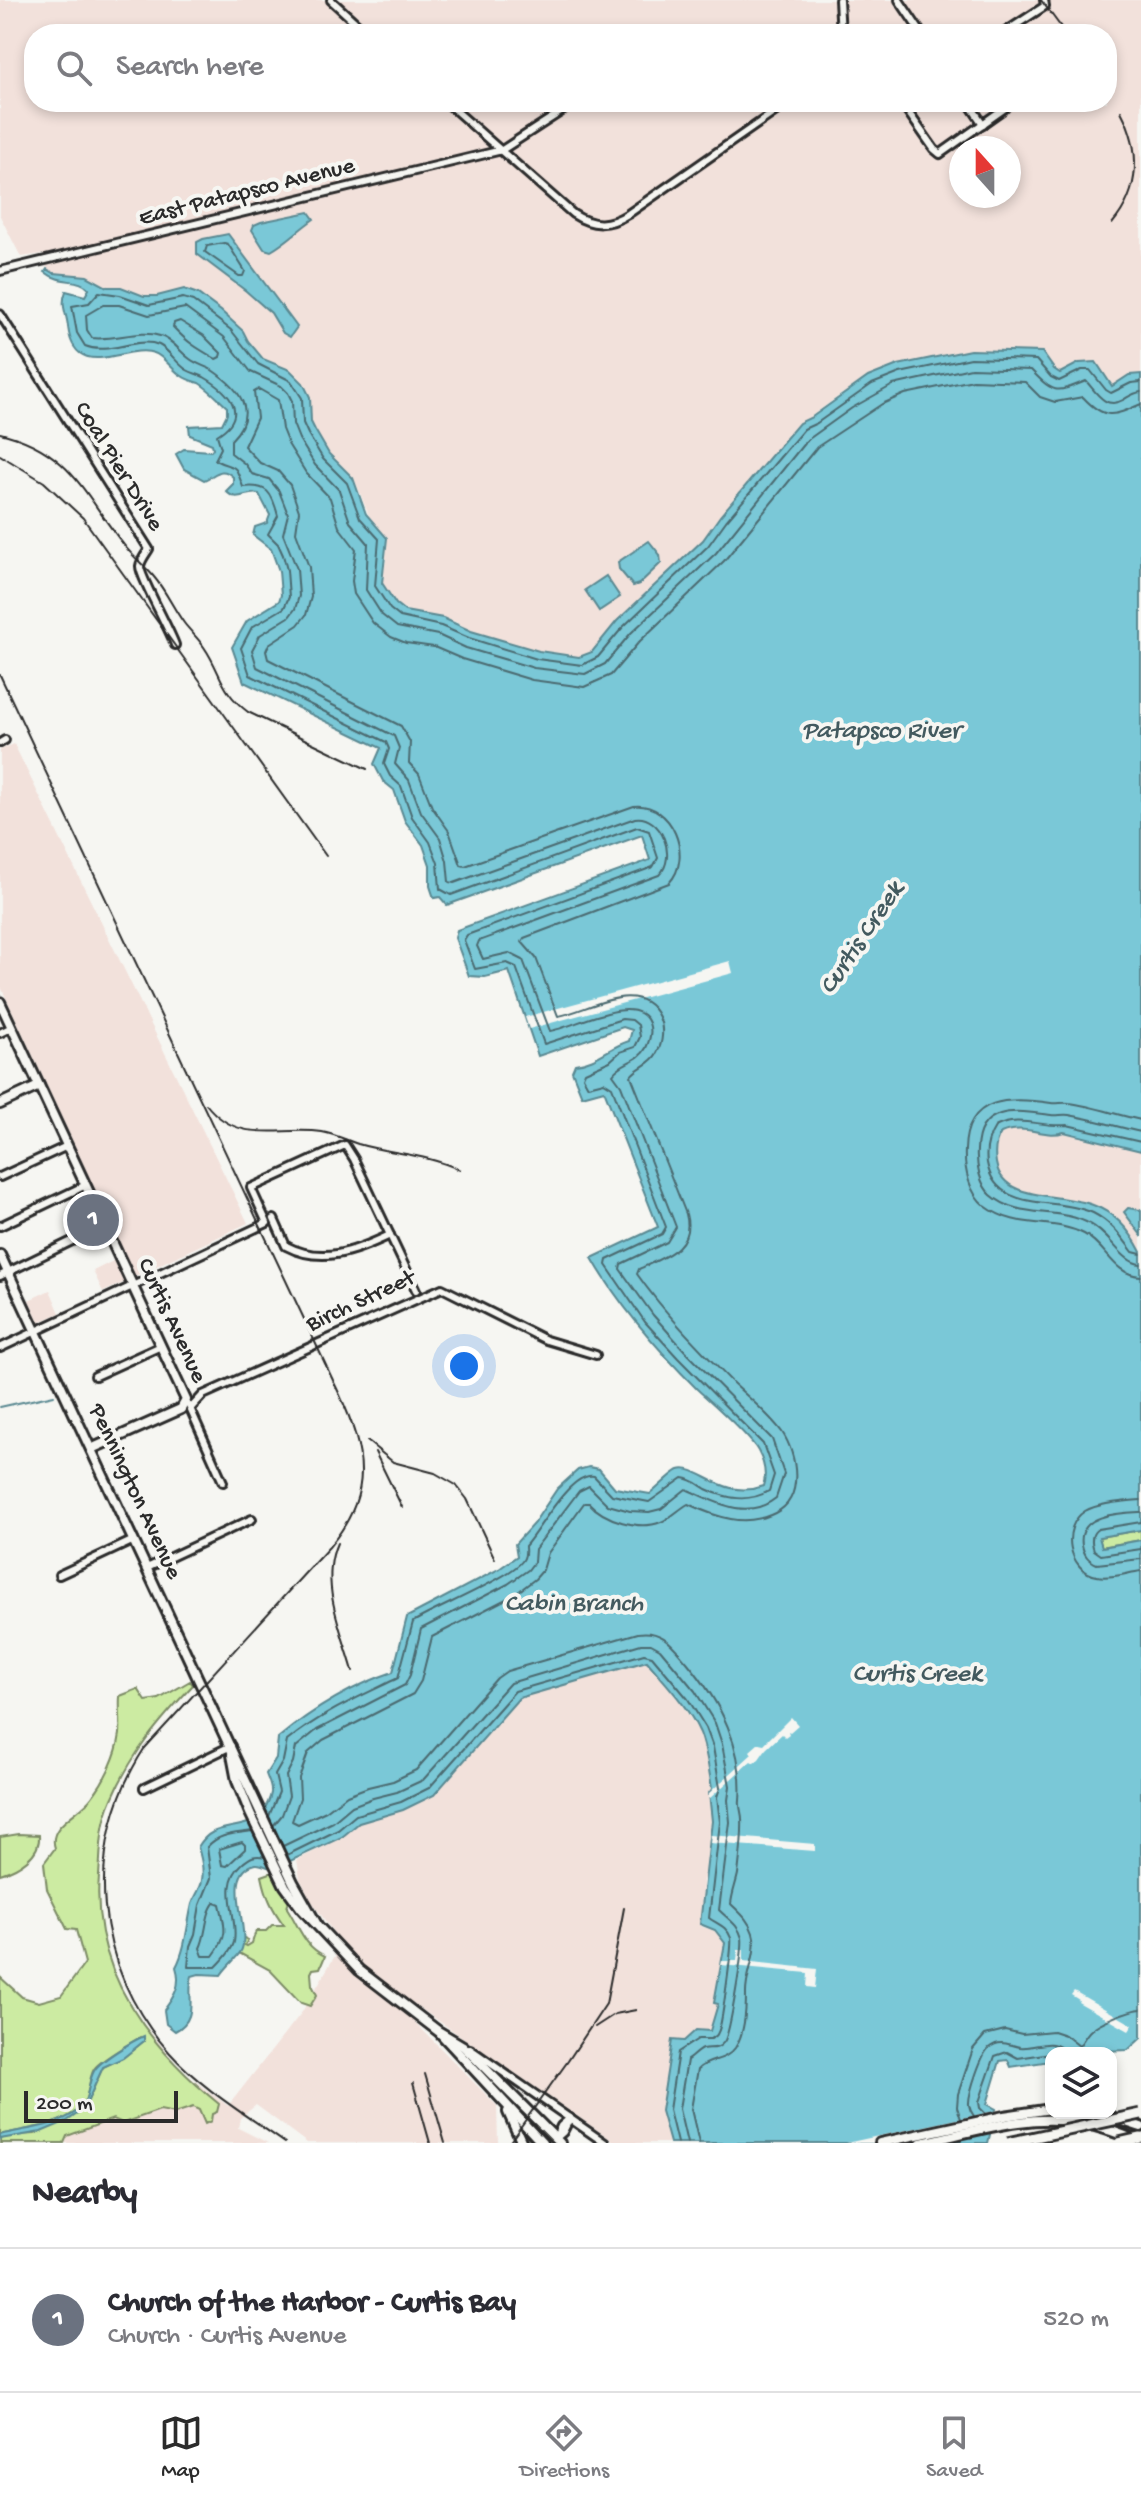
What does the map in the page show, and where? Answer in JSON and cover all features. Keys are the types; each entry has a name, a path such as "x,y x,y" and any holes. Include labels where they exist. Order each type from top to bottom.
{"highway":[{"path":"1008,2143 1141,2114"},
{"path":"1119,2143 1141,2140"}],"main road":[{"name":"Curtis Avenue","path":"0,1002 188,1406"},
{"path":"0,1104 39,1086"},
{"name":"Pennington Avenue","path":"0,1255 4,1274 36,1331 231,1746 237,1781 283,1871 316,1923 359,1970 438,2031 463,2046 555,2140"},
{"path":"57,1377 93,1443 108,1443"},
{"name":"Birch Street","path":"91,1449 188,1406"},
{"name":"Pennington Avenue","path":"438,2031 542,2143"},
{"path":"499,2097 522,2143"},
{"path":"880,2143 1045,2110"},
{"path":"1117,2119 1141,2127"},
{"path":"921,2143 1025,2121 1063,2120 1097,2126 1141,2140"}],"street":[{"path":"331,0 357,24"},
{"path":"839,0 840,24"},
{"path":"899,0 915,24"},
{"path":"1016,24 1044,3"},
{"path":"458,112 580,218 599,224 620,219 775,112"},
{"name":"East Patapsco Avenue","path":"0,271 502,150 561,112"},
{"path":"909,112 940,154 1000,112"},
{"path":"975,112 983,124"},
{"name":"Coal Pier Drive","path":"0,314 149,549 140,571 175,645"},
{"path":"0,1033 12,1027"},
{"path":"0,1348 267,1223 251,1188 345,1145 416,1290"},
{"path":"0,1177 67,1146"},
{"path":"0,1226 86,1185"},
{"path":"274,1219 286,1246 321,1256 360,1249 390,1235"},
{"path":"4,1274 105,1225"},
{"name":"Birch Street","path":"188,1406 203,1395 442,1288 546,1340 596,1355"},
{"path":"95,1376 161,1346"},
{"name":"Curtis Avenue","path":"188,1406 223,1482"},
{"path":"147,1568 252,1519"},
{"path":"59,1575 134,1540"},
{"path":"144,1788 231,1746"},
{"path":"463,2046 605,2143"},
{"path":"555,2140 570,2118"}],"shaded area":[{"path":"0,0 1141,0 1141,374 1129,375 1112,386 1096,362 1079,363 1060,373 1042,352 924,361 886,369 842,394 792,430 703,540 618,621 592,652 579,657 539,651 471,631 456,622 412,613 396,604 382,584 386,559 358,488 353,478 329,454 315,430 311,422 310,397 297,375 263,359 236,324 190,291 184,289 144,296 121,287 107,287 87,276 54,273 47,269 43,254 21,257 0,216"},
{"path":"14,744 248,1223 135,1276 0,985 0,750"},
{"path":"1030,1129 1053,1134 1064,1132 1141,1151 1141,1252 1134,1239 1003,1182 995,1160 996,1140 1008,1130"},
{"path":"115,1260 125,1282 103,1292 93,1271"},
{"path":"50,1290 60,1313 39,1322 29,1300"},
{"path":"647,1661 681,1703 699,1732 705,1749 712,1790 709,1793 712,1821 708,1870 703,1880 702,1927 715,1930 725,1943 714,2002 718,2004 710,2032 684,2041 673,2040 661,2111 670,2143 616,2143 372,1975 336,1936 312,1902 300,1879 297,1860 342,1837 359,1823 403,1810 519,1698"},
{"path":"336,1954 353,1972 405,2012 497,2106 498,2143 307,2143 256,2105 240,2118 238,2128 268,2143 0,2143 0,2129 138,2032 140,2020 183,2072 228,2106 302,2012"}],"green space":[{"path":"1141,1530 1141,1540 1101,1547 1099,1537"},
{"path":"190,1681 193,1685 137,1752 108,1809 101,1846 99,1911 115,1975 130,2005 170,2058 219,2104 217,2112 205,2124 199,2110 193,2107 175,2113 160,2110 123,2123 113,2119 67,2136 64,2143 0,2143 0,2139 15,2135 35,2134 84,2109 103,2067 123,2058 144,2041 140,2037 97,2065 85,2102 69,2116 50,2124 0,2135 0,1977 22,1997 39,2002 61,1996 85,1963 76,1930 67,1929 47,1889 44,1863 55,1848 56,1833 92,1797 110,1767 120,1734 120,1696 138,1689 146,1701 159,1699"},
{"path":"39,1835 36,1849 21,1865 0,1874 0,1837"},
{"path":"273,1872 289,1900 287,1908 302,1935 311,1947 325,1956 320,1968 313,1969 311,1973 317,1995 310,2006 301,2003 270,1970 239,1953 242,1937 248,1940 247,1946 252,1943 256,1931 266,1931 272,1925 284,1925 270,1902 262,1876"}],"water":[{"path":"309,212 314,219 271,251 264,249 252,230 254,225 261,222"},
{"path":"228,234 297,327 290,337 283,333 271,313 197,254 197,242"},
{"path":"47,269 54,273 87,276 107,287 121,287 144,296 184,289 198,294 243,331 263,359 290,370 303,383 310,397 311,422 315,430 329,454 353,478 366,514 387,538 382,583 396,604 405,611 443,618 471,631 539,651 579,657 592,652 617,621 703,540 799,423 868,377 898,365 970,350 1042,352 1060,373 1079,363 1096,362 1112,386 1129,375 1141,374 1141,1151 1064,1132 1050,1134 1010,1130 1001,1133 995,1155 1001,1176 1010,1185 1035,1194 1080,1201 1101,1208 1122,1224 1141,1252 1141,1530 1099,1537 1102,1547 1141,1540 1141,2038 1128,2050 1117,2050 1117,2047 1045,2047 1045,2062 1011,2067 1008,2060 1000,2061 987,2104 996,2109 988,2143 670,2143 661,2111 672,2040 684,2041 696,2030 710,2031 718,2004 714,2003 725,1943 715,1930 700,1924 712,1821 709,1793 712,1789 704,1747 689,1714 647,1661 519,1698 434,1795 403,1810 359,1823 342,1837 273,1869 256,1864 245,1869 238,1890 243,1930 241,1951 221,1975 192,1976 187,2020 175,2031 166,2024 164,2010 176,1990 176,1967 192,1904 202,1880 198,1847 208,1835 252,1821 263,1811 271,1793 266,1774 276,1758 278,1738 332,1700 393,1672 407,1617 499,1569 517,1556 515,1544 557,1489 578,1470 589,1467 599,1469 615,1488 650,1494 679,1470 695,1472 736,1489 763,1486 765,1473 754,1445 654,1343 615,1294 592,1258 658,1227 604,1090 582,1096 572,1071 575,1064 629,1041 632,1030 623,1027 538,1056 509,971 485,977 469,976 455,938 457,930 650,860 642,835 447,905 440,897 434,898 430,886 430,865 423,845 405,821 394,790 383,781 374,764 381,748 244,682 232,647 247,621 279,601 281,595 279,571 271,549 253,535 255,527 267,523 270,515 259,494 238,497 226,491 233,484 233,477 229,474 218,472 204,480 184,469 176,454 184,449 211,451 212,444 190,435 189,426 222,424 227,407 203,385 184,377 154,353 143,351 103,358 80,354 73,344 64,301 66,291 85,296 89,289 45,272"},
{"path":"649,541 660,555 661,563 633,586 619,569 618,562"},
{"path":"606,576 620,597 599,611 585,590"},
{"path":"1128,1208 1141,1210 1141,1235 1124,1212"},
{"path":"144,2036 144,2041 123,2058 103,2067 84,2109 67,2121 41,2132 0,2139 0,2135 49,2124 77,2111 84,2103 97,2067"}],"pier":[{"path":"730,961 733,973 529,1029 525,1017"},
{"path":"791,1717 798,1725 788,1731 789,1734 785,1737 782,1734 759,1759 754,1763 751,1761 709,1799 709,1793 752,1754 750,1751 759,1743 764,1744"},
{"path":"711,1835 815,1844 815,1851 710,1843"},
{"path":"738,1950 744,1950 744,1961 817,1969 815,1988 807,1987 808,1973 721,1965 722,1961 737,1961"},
{"path":"1074,1991 1133,2025 1129,2031 1078,2002 1071,1995"},
{"path":"999,2110 996,2129 933,2143 846,2143"}],"waterway":[{"path":"0,1407 54,1395"}],"railway":[{"path":"1041,0 1059,24"},
{"path":"1112,224 1128,197 1135,169 1132,140 1121,111"},
{"path":"0,433 44,451 74,477 131,554 158,582 210,656 226,689 239,704 248,712 367,769"},
{"path":"0,455 44,482 83,518 326,856"},
{"path":"0,675 339,1393 360,1454 359,1491 343,1528 144,1749 124,1786 111,1825 105,1865 105,1905 112,1945 125,1983 144,2019 170,2053 196,2078 285,2143"},
{"path":"206,1104 219,1117 246,1130 322,1132 460,1170"},
{"path":"367,1441 393,1462 435,1473 456,1485 467,1499 495,1559"},
{"path":"375,1452 402,1507"},
{"path":"337,1543 332,1559 331,1591 353,1671"},
{"path":"509,2143 606,2004 624,1908"},
{"path":"595,2027 615,2014 636,2010"},
{"path":"425,2074 445,2143"},
{"path":"413,2083 430,2143"}],"place":[{"name":"Church of the Harbor - Curtis Bay","path":"93,1220"}],"water label":[{"name":"Patapsco River","path":"881,732"},
{"name":"Curtis Creek","path":"863,939"},
{"name":"Cabin Branch","path":"574,1605"},
{"name":"Curtis Creek","path":"917,1675"}]}
